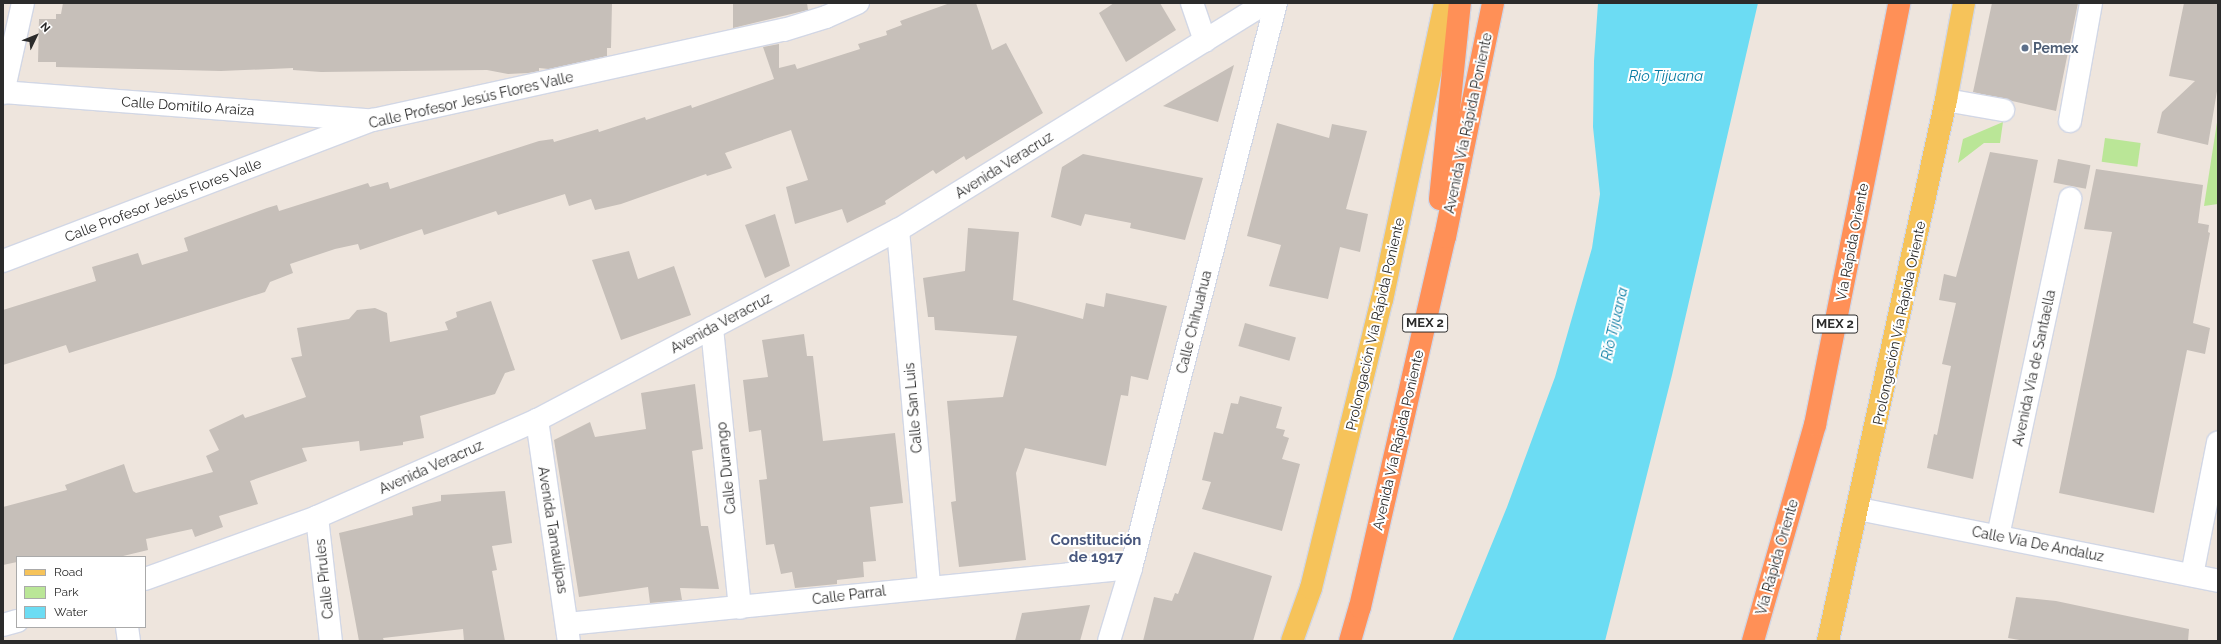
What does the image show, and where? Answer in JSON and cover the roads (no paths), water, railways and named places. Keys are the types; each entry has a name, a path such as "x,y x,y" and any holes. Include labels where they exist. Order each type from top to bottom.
{"highway":[{"path":"1445,237 1438,213 1460,3"},
{"name":"Avenida Vía Rápida Poniente","path":"1350,641 1360,607 1445,237 1493,3"},
{"name":"Vía Rápida Oriente","path":"1753,641 1815,425 1900,3"}],"main road":[{"name":"Prolongación Vía Rápida Poniente","path":"1292,641 1311,588 1382,300 1445,3"},
{"name":"Prolongación Vía Rápida Oriente","path":"1828,641 1859,509 1946,100 1964,3"}],"street":[{"path":"3,93 23,3"},
{"name":"Calle Profesor Jesús Flores Valle","path":"3,261 373,120 784,30 826,17 858,3"},
{"path":"1192,3 1205,41"},
{"name":"Avenida Veracruz","path":"146,579 317,517 537,420 898,230 1265,3"},
{"name":"Calle Chihuahua","path":"1109,641 1131,568 1276,3"},
{"path":"2070,122 2091,3"},
{"name":"Calle Domitilo Araiza","path":"3,93 373,120"},
{"path":"1946,100 2004,110"},
{"name":"Avenida Via de Santaella","path":"1998,536 2070,199"},
{"name":"Calle San Luis","path":"898,230 929,586"},
{"name":"Calle Durango","path":"712,328 740,608"},
{"name":"Avenida Tamaulipas","path":"537,420 568,632"},
{"path":"2192,575 2218,443"},
{"name":"Calle Vía De Andaluz","path":"1859,509 2218,581"},
{"name":"Calle Pirules","path":"317,517 331,641"},
{"name":"Calle Parral","path":"568,632 740,608 929,586 1131,568"},
{"path":"3,625 16,621"},
{"path":"127,628 129,641"}],"water":[{"name":"Rio Tijuana","path":"1598,3 1758,3 1672,375 1605,641 1452,641 1507,507 1555,377 1592,248 1600,194 1593,127 1594,61"}],"place":[{"name":"Pemex","path":"2025,48"}],"district":[{"name":"Constitución de 1917","path":"1096,548"}],"water label":[{"name":"Río Tijuana","path":"1615,324"}]}
